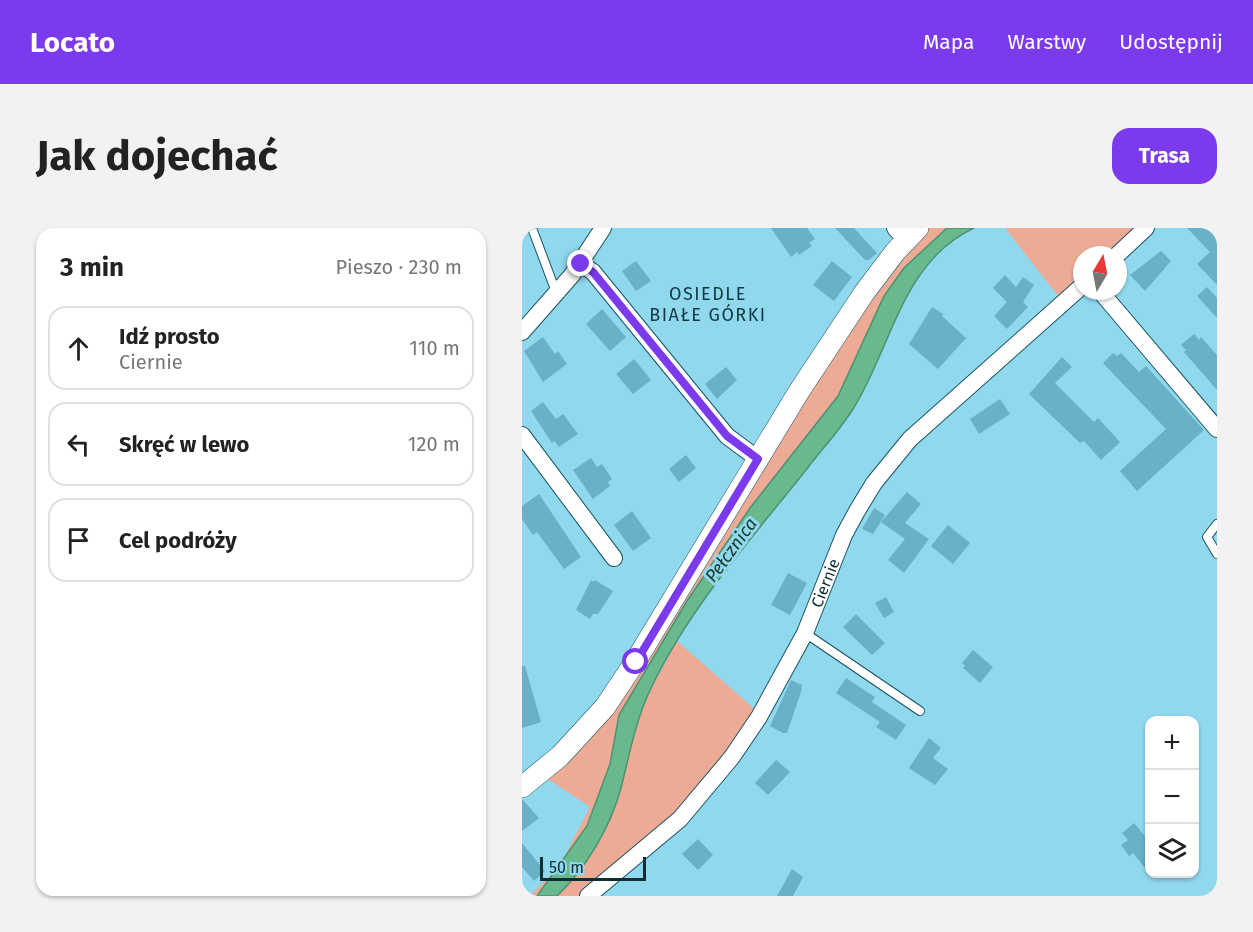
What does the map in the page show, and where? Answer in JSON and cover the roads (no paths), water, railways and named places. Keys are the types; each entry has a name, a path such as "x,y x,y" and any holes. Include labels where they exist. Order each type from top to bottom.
{"street":[{"path":"522,332 581,264 603,228"},
{"path":"1126,246 1146,228"},
{"path":"522,786 560,756 605,707 636,662 758,459 864,293 906,232"},
{"path":"581,264 593,272 727,436 758,459"},
{"name":"Ciernie","path":"588,896 614,872 655,842 696,802 759,717 805,633 844,535 874,483 893,459 944,408 1073,294"},
{"path":"1108,300 1217,429"},
{"path":"522,435 614,558"}],"lane":[{"path":"532,228 556,294"},
{"path":"1217,524 1207,537 1217,554"},
{"path":"805,633 920,711"}],"water":[{"name":"Pełcznica","path":"947,228 974,228 950,243 930,262 914,284 866,385 848,417 744,547 685,627 647,697 634,735 621,788 604,832 588,860 557,896 537,896 587,826 610,764 619,715 687,601 750,508 838,396 884,296 904,268"}],"district":[{"name":"OSIEDLE BIAŁE GÓRKI","path":"708,304"}]}
